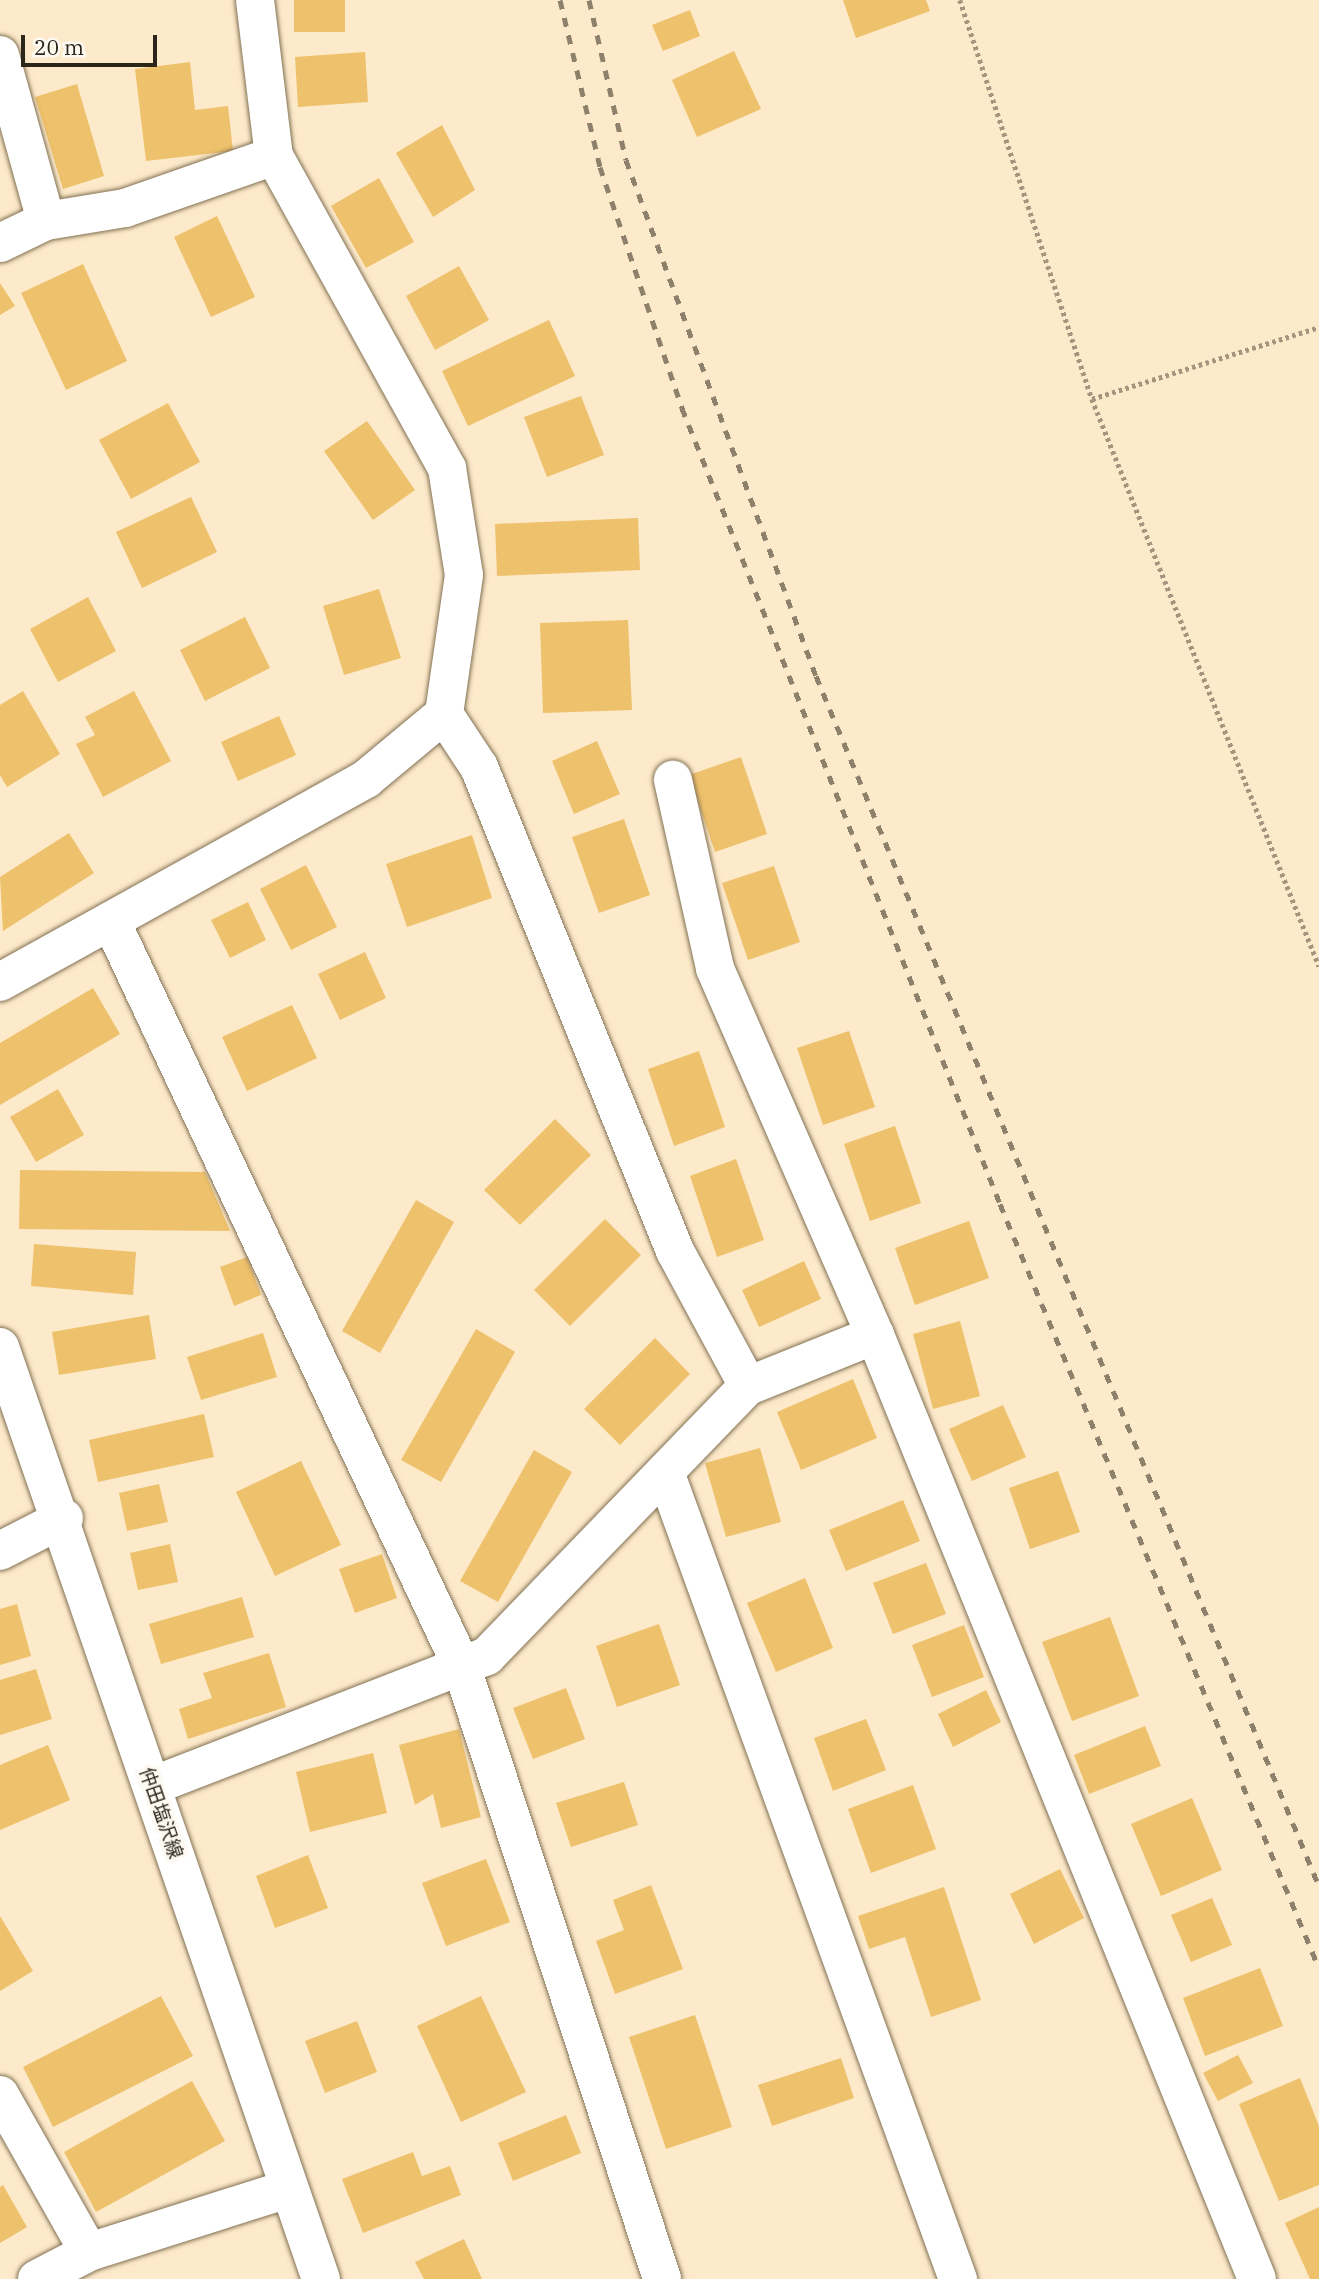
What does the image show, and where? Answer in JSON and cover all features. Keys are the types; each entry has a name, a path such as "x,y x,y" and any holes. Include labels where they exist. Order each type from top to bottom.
{"street":[{"path":"255,0 274,156 447,468 464,575 444,714 479,767 675,1251 748,1386"},
{"path":"0,55 46,221"},
{"path":"0,243 46,221 125,208 274,156"},
{"path":"0,982 366,779 444,714"},
{"path":"673,780 715,968 875,1335 1257,2279"},
{"path":"111,921 461,1665 662,2279"},
{"path":"152,1786 487,1656 748,1386 875,1335"},
{"name":"仲田塩沢線","path":"0,1347 64,1518 288,2189 321,2279"},
{"path":"665,1472 958,2279"},
{"path":"0,1550 64,1518"},
{"path":"0,2095 89,2252"},
{"path":"37,2279 89,2252 288,2189"}],"path":[{"path":"960,0 1092,399 1319,966"},
{"path":"1092,399 1319,327"}],"building":[{"path":"294,0 345,0 345,32 294,32"},
{"path":"843,0 926,0 930,11 856,38"},
{"path":"690,10 700,36 663,51 652,25"},
{"path":"734,51 761,109 697,137 672,80"},
{"path":"365,52 368,102 298,107 295,57"},
{"path":"190,62 195,110 228,106 233,151 146,161 135,69"},
{"path":"77,84 104,176 63,189 35,97"},
{"path":"442,125 475,190 433,217 396,153"},
{"path":"379,178 414,242 366,268 331,206"},
{"path":"217,216 255,297 211,317 174,237"},
{"path":"83,264 127,361 66,390 21,293"},
{"path":"459,266 489,320 435,350 406,296"},
{"path":"0,283 15,306 0,315"},
{"path":"549,320 575,376 468,426 442,371"},
{"path":"581,396 604,455 547,477 524,417"},
{"path":"168,403 200,462 131,499 99,440"},
{"path":"367,421 415,490 373,520 324,451"},
{"path":"191,497 217,552 142,588 116,532"},
{"path":"638,518 640,570 497,576 495,524"},
{"path":"379,589 401,658 344,675 323,606"},
{"path":"88,597 116,651 58,682 30,629"},
{"path":"245,617 270,668 205,701 180,650"},
{"path":"628,620 632,710 543,713 540,623"},
{"path":"23,691 60,754 7,787 0,775 0,705"},
{"path":"134,691 171,761 103,797 76,744 95,735 85,717"},
{"path":"279,716 296,755 238,781 221,742"},
{"path":"597,741 620,794 574,814 552,761"},
{"path":"741,757 767,834 715,852 689,775"},
{"path":"624,819 650,895 599,913 572,837"},
{"path":"69,833 94,873 3,931 0,877"},
{"path":"472,835 492,898 407,927 386,864"},
{"path":"306,865 337,927 291,950 260,889"},
{"path":"774,866 800,942 748,960 722,883"},
{"path":"248,902 266,940 230,958 211,920"},
{"path":"365,952 386,998 340,1020 318,974"},
{"path":"93,988 120,1034 0,1105 0,1043"},
{"path":"292,1005 317,1058 247,1091 222,1037"},
{"path":"849,1031 875,1107 823,1125 797,1048"},
{"path":"699,1051 725,1127 674,1146 648,1069"},
{"path":"58,1089 84,1135 36,1162 10,1117"},
{"path":"555,1119 591,1155 520,1225 484,1190"},
{"path":"895,1126 921,1203 870,1221 844,1144"},
{"path":"736,1159 764,1240 717,1257 690,1176"},
{"path":"20,1170 205,1172 230,1231 19,1229"},
{"path":"416,1200 454,1222 380,1353 342,1331"},
{"path":"605,1219 641,1255 570,1326 534,1290"},
{"path":"969,1221 989,1278 915,1305 895,1248"},
{"path":"34,1244 136,1252 133,1295 31,1286"},
{"path":"247,1257 261,1295 234,1306 220,1267"},
{"path":"804,1261 821,1299 759,1327 742,1290"},
{"path":"149,1315 156,1359 59,1375 52,1332"},
{"path":"960,1321 980,1396 933,1409 913,1334"},
{"path":"476,1329 515,1352 441,1482 401,1460"},
{"path":"263,1333 277,1377 201,1400 187,1357"},
{"path":"655,1338 690,1374 620,1445 584,1409"},
{"path":"853,1379 877,1438 801,1470 777,1412"},
{"path":"1003,1405 1026,1457 972,1481 949,1429"},
{"path":"204,1414 214,1457 98,1482 89,1440"},
{"path":"760,1448 781,1522 726,1537 705,1463"},
{"path":"534,1450 572,1472 498,1602 460,1581"},
{"path":"301,1461 341,1545 275,1576 236,1492"},
{"path":"1058,1471 1080,1532 1030,1549 1009,1488"},
{"path":"159,1484 168,1522 127,1531 119,1493"},
{"path":"903,1500 920,1541 846,1571 829,1530"},
{"path":"170,1544 178,1582 138,1590 130,1553"},
{"path":"382,1554 397,1598 355,1613 339,1569"},
{"path":"926,1563 946,1614 893,1634 873,1583"},
{"path":"805,1578 833,1648 776,1672 747,1603"},
{"path":"242,1597 254,1637 161,1664 149,1624"},
{"path":"17,1604 31,1656 0,1665 0,1609"},
{"path":"1110,1617 1139,1696 1072,1721 1042,1642"},
{"path":"659,1624 680,1685 617,1707 596,1646"},
{"path":"964,1625 984,1677 932,1697 912,1645"},
{"path":"269,1653 286,1707 188,1739 179,1709 212,1698 203,1673"},
{"path":"36,1669 52,1719 0,1735 0,1680"},
{"path":"566,1688 585,1739 533,1759 513,1708"},
{"path":"986,1690 1001,1722 953,1747 938,1714"},
{"path":"866,1719 886,1770 833,1791 814,1738"},
{"path":"1145,1726 1161,1766 1089,1794 1074,1755"},
{"path":"459,1729 481,1817 441,1828 433,1794 415,1805 399,1745"},
{"path":"48,1745 70,1800 0,1830 0,1765"},
{"path":"373,1753 387,1813 310,1832 296,1772"},
{"path":"624,1782 638,1825 571,1847 556,1803"},
{"path":"913,1785 936,1849 871,1873 848,1809"},
{"path":"1192,1798 1222,1870 1161,1896 1131,1824"},
{"path":"308,1855 328,1908 275,1928 256,1876"},
{"path":"486,1859 510,1922 446,1946 422,1883"},
{"path":"1060,1869 1084,1918 1034,1944 1010,1894"},
{"path":"651,1885 683,1969 615,1994 596,1941 624,1930 613,1900"},
{"path":"944,1887 981,2000 931,2017 905,1937 869,1949 858,1916"},
{"path":"1212,1898 1232,1945 1191,1962 1171,1915"},
{"path":"0,1916 33,1971 0,1991"},
{"path":"1260,1968 1283,2026 1205,2056 1183,1998"},
{"path":"161,1996 193,2056 53,2127 23,2067"},
{"path":"481,1996 526,2092 461,2122 417,2026"},
{"path":"695,2015 732,2127 666,2149 629,2037"},
{"path":"357,2021 377,2072 325,2093 305,2041"},
{"path":"1238,2055 1253,2083 1218,2101 1203,2073"},
{"path":"841,2058 854,2098 772,2126 758,2085"},
{"path":"1300,2078 1319,2126 1319,2185 1279,2201 1239,2104"},
{"path":"192,2081 225,2141 96,2212 64,2152"},
{"path":"566,2115 581,2153 513,2181 498,2143"},
{"path":"413,2152 422,2176 450,2166 461,2195 363,2233 342,2179"},
{"path":"3,2185 27,2227 0,2243 0,2187"},
{"path":"1319,2207 1319,2279 1310,2279 1285,2223"},
{"path":"464,2239 482,2279 424,2279 415,2262"}],"railway":[{"path":"560,0 600,167 682,408 1000,1204 1319,1968"},
{"path":"589,0 626,160 816,676 1319,1886"}]}
